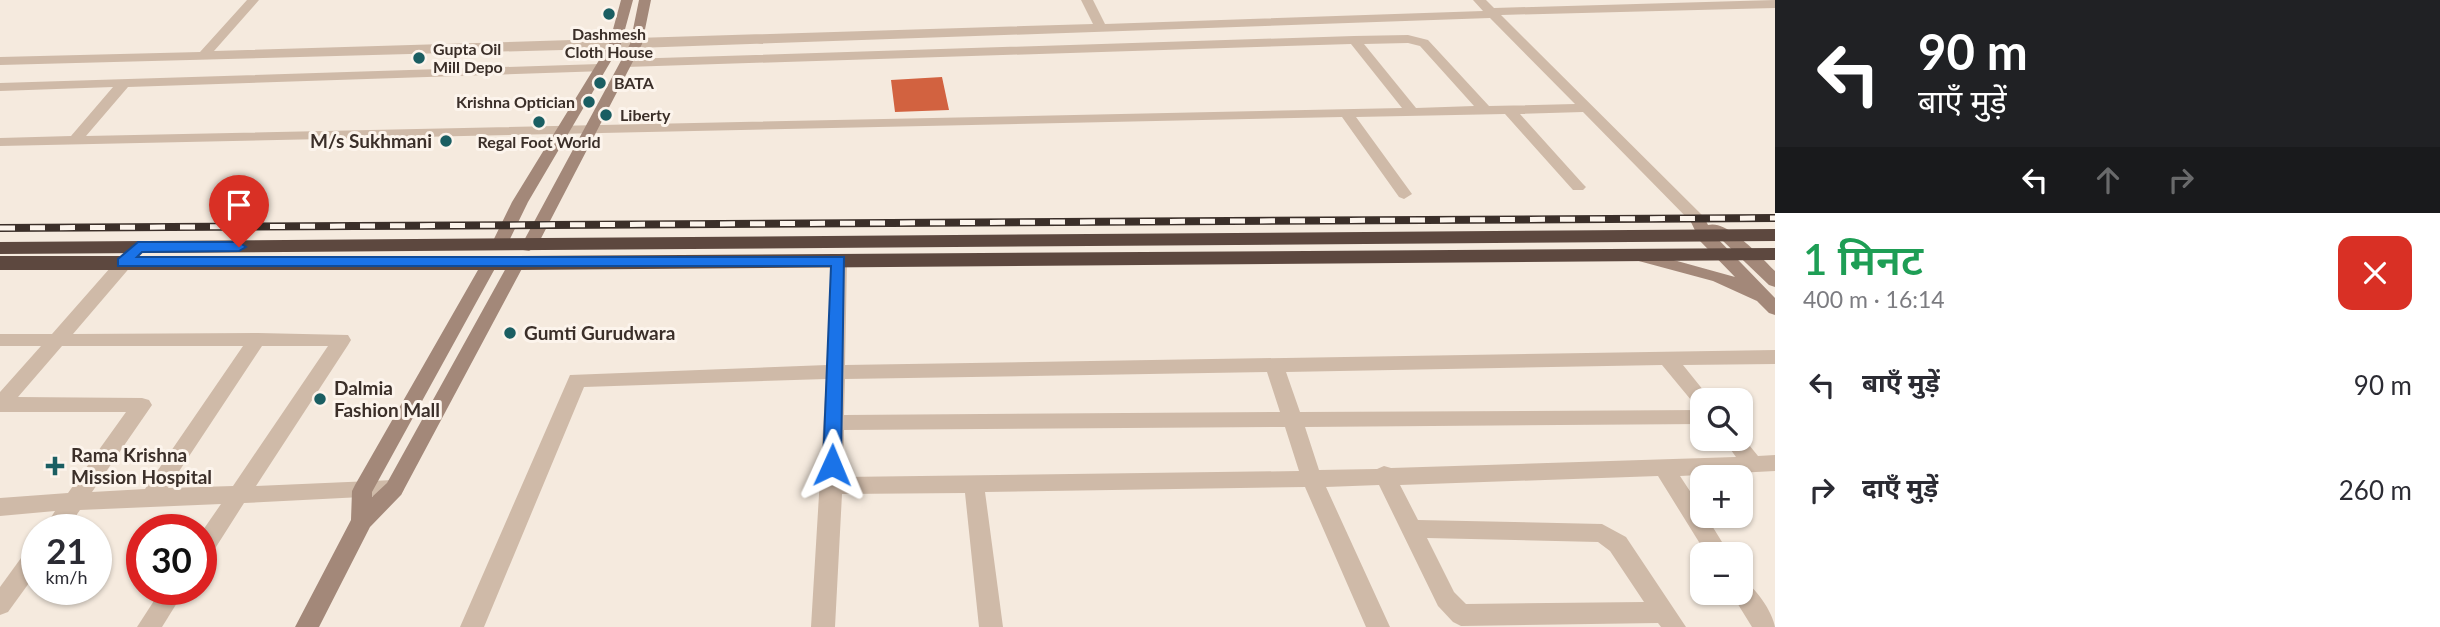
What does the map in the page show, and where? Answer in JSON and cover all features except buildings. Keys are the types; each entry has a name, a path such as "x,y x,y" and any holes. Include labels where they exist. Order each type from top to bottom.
{"highway":[{"path":"0,248 138,247 494,254 517,263 839,261 1702,228 1726,246 1749,255 1775,254"},
{"path":"0,263 494,254 529,246 1103,249 1640,256 1726,246 1775,236"}],"street":[{"path":"204,55 253,0"},
{"path":"362,521 362,491 564,129 615,44 627,0"},
{"path":"529,246 636,44 645,0"},
{"path":"1087,0 1101,28"},
{"path":"0,61 1101,28 1620,0"},
{"path":"1486,7 1775,4"},
{"path":"1486,7 1702,228"},
{"path":"1030,30 1038,50"},
{"path":"625,63 1354,40 1422,41 1485,110"},
{"path":"1354,40 1412,111"},
{"path":"0,88 600,68"},
{"path":"75,140 124,83"},
{"path":"0,142 1586,108"},
{"path":"1509,110 1578,187"},
{"path":"1346,113 1404,194"},
{"path":"1726,246 1769,303"},
{"path":"0,405 138,247"},
{"path":"1749,255 1775,281"},
{"path":"1640,256 1718,276 1769,303"},
{"path":"822,627 832,486 839,261"},
{"path":"307,627 362,521 394,489 517,263"},
{"path":"150,499 258,339"},
{"path":"0,340 342,340 217,528"},
{"path":"472,627 577,380 834,372 1775,358"},
{"path":"1670,361 1692,388"},
{"path":"1275,367 1312,479 1378,627"},
{"path":"0,405 142,405 65,514"},
{"path":"833,423 1690,417"},
{"path":"1742,451 1753,465 1775,463"},
{"path":"832,486 1312,479 1384,474 1690,466"},
{"path":"1663,467 1710,542"},
{"path":"1384,474 1414,529 1446,599 1455,611 1467,618 1669,619"},
{"path":"974,485 991,627"},
{"path":"0,507 75,500 238,497 394,489"},
{"path":"1414,529 1602,533 1618,544 1669,619"},
{"path":"0,605 21,576"},
{"path":"149,627 164,605"},
{"path":"1751,605 1765,627"}],"railway":[{"path":"0,228 1775,218"}],"place":[{"name":"Dashmesh Cloth House","path":"609,14"},
{"name":"Gupta Oil Mill Depo","path":"419,58"},
{"name":"BATA","path":"600,83"},
{"name":"Krishna Optician","path":"589,102"},
{"name":"Liberty","path":"606,115"},
{"name":"Regal Foot World","path":"539,122"},
{"name":"M/s Sukhmani","path":"446,141"},
{"name":"Gumti Gurudwara","path":"510,333"},
{"name":"Dalmia Fashion Mall","path":"320,399"},
{"name":"Rama Krishna Mission Hospital","path":"55,466"}],"route":[{"path":"239,247 138,247 123,262 839,261 832,465"}]}
